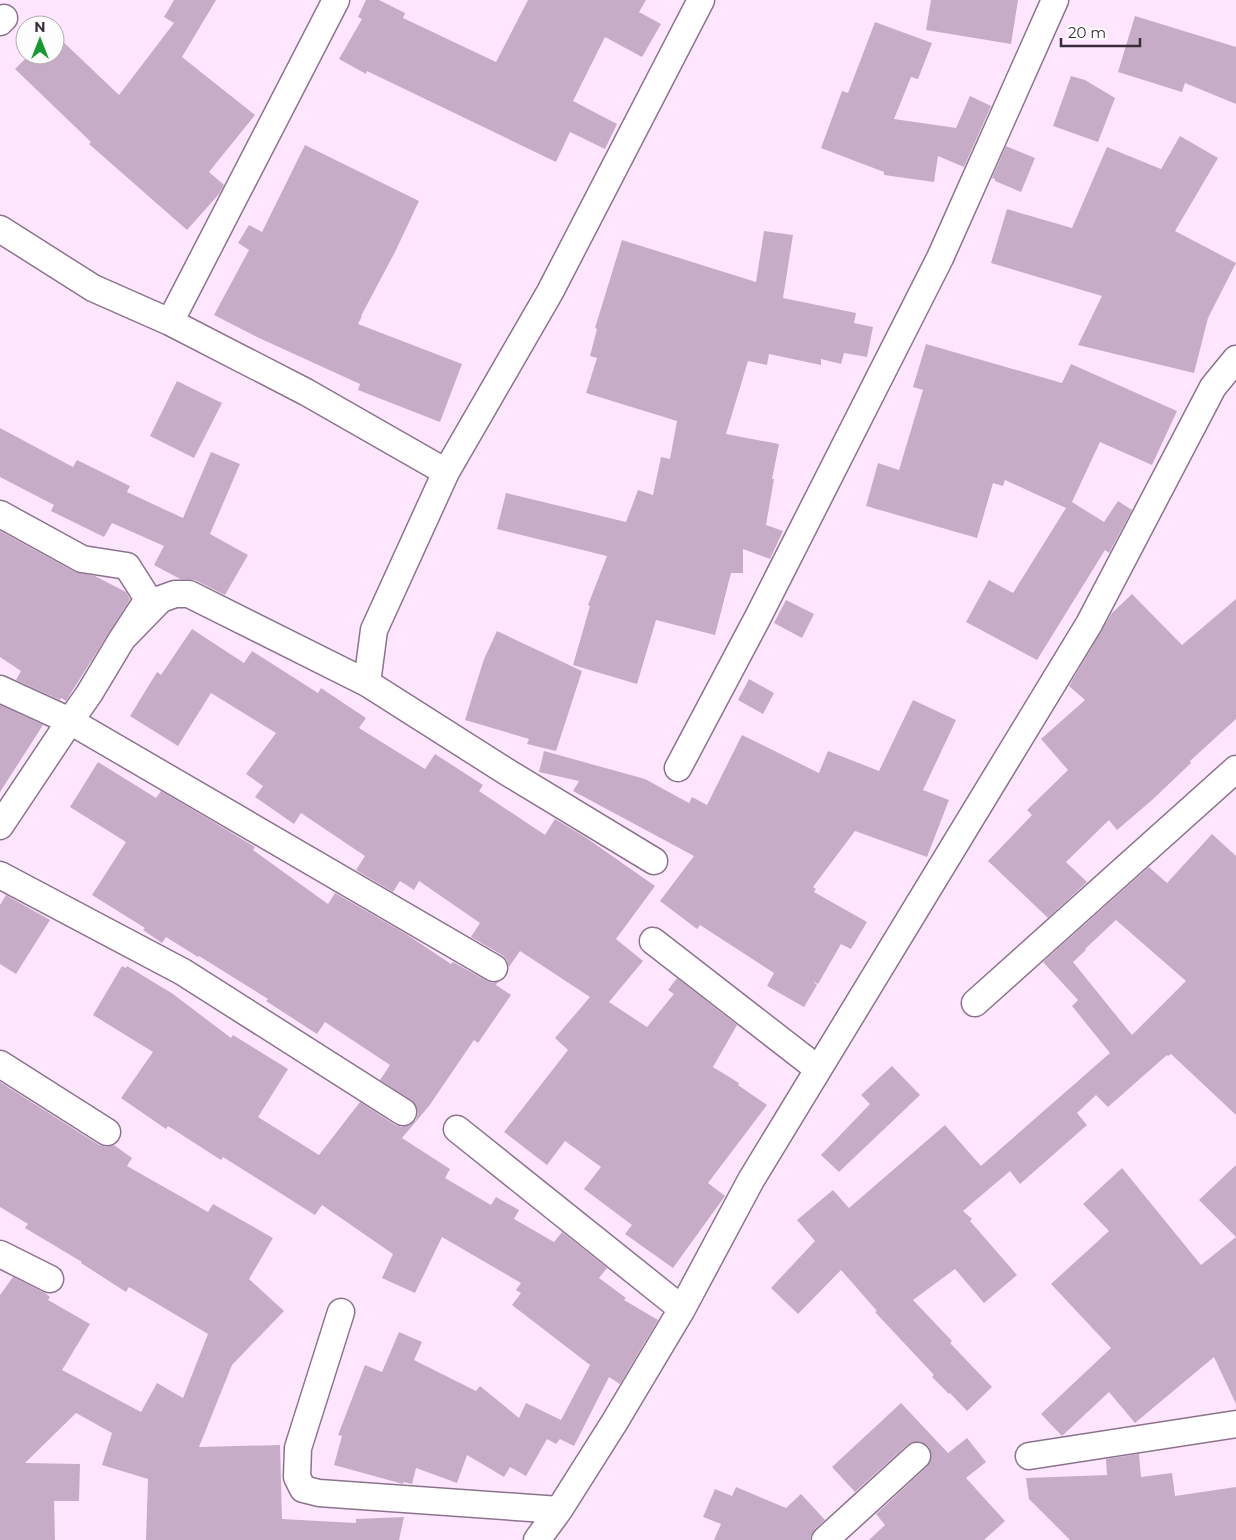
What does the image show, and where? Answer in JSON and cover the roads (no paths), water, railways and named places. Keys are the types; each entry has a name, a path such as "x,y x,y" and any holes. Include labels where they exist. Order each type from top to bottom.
{"street":[{"path":"170,322 336,0"},
{"path":"367,683 374,630 446,472 550,292 701,0"},
{"path":"678,768 757,619 940,258 1055,0"},
{"path":"0,229 94,288 170,322 306,392 446,472"},
{"path":"537,1540 559,1510 614,1423 682,1309 751,1180 1089,624 1213,387 1236,359"},
{"path":"0,514 82,559 127,566 148,600 89,694 0,826"},
{"path":"122,639 161,600 175,594 190,594 367,683 507,772 654,860"},
{"path":"0,689 70,721 494,968"},
{"path":"975,1004 1236,769"},
{"path":"0,875 183,972 403,1112"},
{"path":"653,941 818,1069"},
{"path":"0,1064 106,1132"},
{"path":"457,1130 682,1309"},
{"path":"0,1254 50,1279"},
{"path":"342,1312 298,1448 297,1476 303,1489 319,1493 559,1510"},
{"path":"1029,1456 1236,1424"},
{"path":"825,1540 917,1456"}]}
